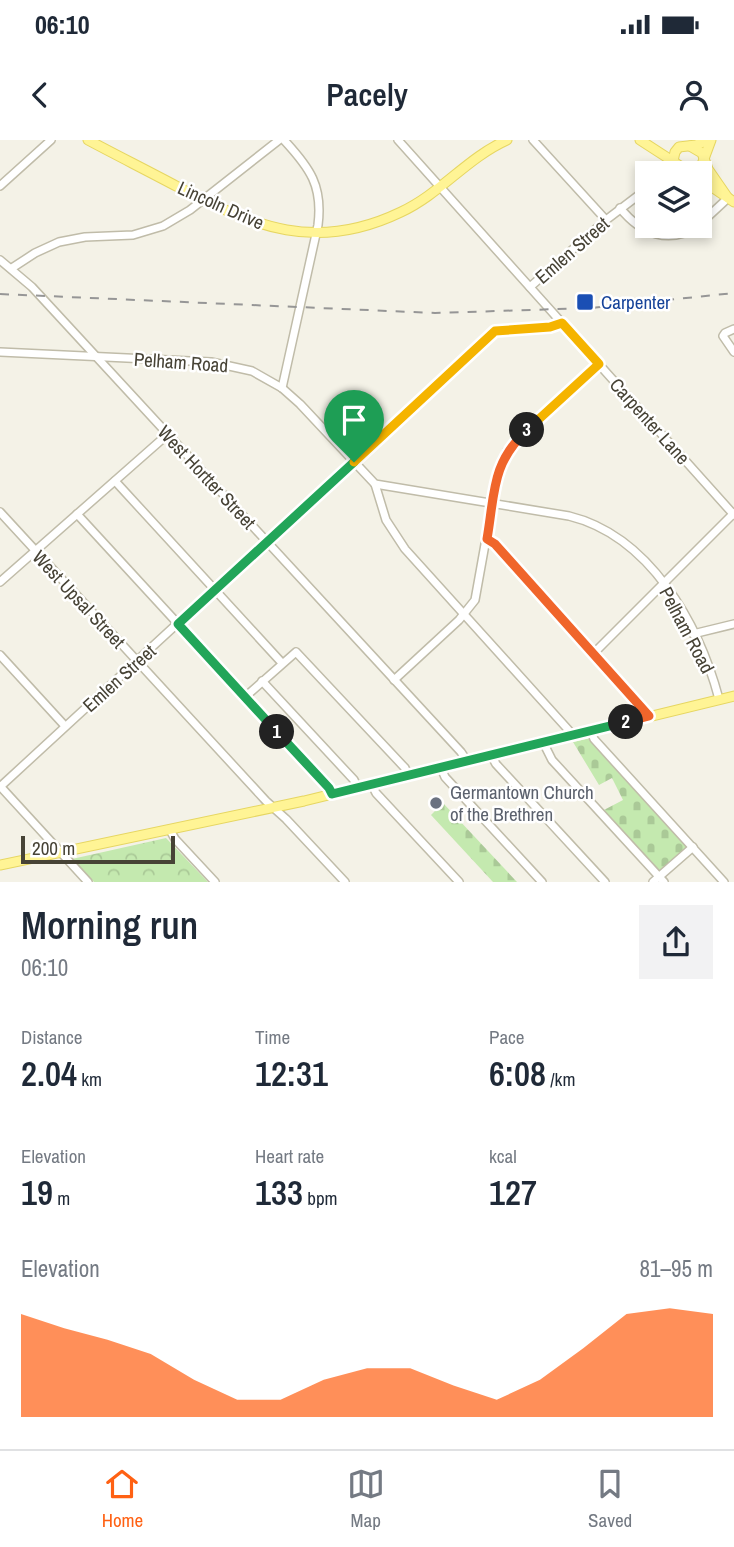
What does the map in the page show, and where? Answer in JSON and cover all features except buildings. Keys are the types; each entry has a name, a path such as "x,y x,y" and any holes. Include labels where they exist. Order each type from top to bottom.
{"main road":[{"name":"Lincoln Drive","path":"88,140 202,200 255,223 288,231 316,232 352,229 380,221 413,206 477,157 507,140"},
{"path":"640,140 673,161 676,150 682,144 710,140 702,161"},
{"path":"682,144 697,149 704,155 708,169 731,200"},
{"path":"712,187 731,200"},
{"path":"0,866 273,808 719,699 733,699"}],"street":[{"path":"0,186 51,140"},
{"path":"12,268 43,248 68,240 126,236 157,229 178,218 282,140 304,162 314,180 319,201 316,232 282,388"},
{"path":"533,140 606,220"},
{"name":"Carpenter Lane","path":"402,141 440,187 734,514"},
{"name":"Emlen Street","path":"530,287 635,197"},
{"path":"712,215 731,200"},
{"path":"620,208 635,224"},
{"name":"West Hortter Street","path":"0,260 12,268 96,356 467,761"},
{"name":"Emlen Street","path":"0,786 495,331 550,327 562,323"},
{"path":"734,329 724,335 725,341 734,352"},
{"name":"Pelham Road","path":"0,352 229,364 254,371 282,388 375,484 569,516 596,524 624,541 663,583 693,634 707,663 719,699"},
{"path":"394,680 465,614 477,594 500,465 510,447 599,364"},
{"path":"0,582 168,434"},
{"path":"115,481 282,663"},
{"path":"375,484 386,520 399,542 573,735"},
{"name":"West Upsal Street","path":"0,512 340,881"},
{"path":"77,514 332,794"},
{"path":"594,653 734,514"},
{"path":"487,539 495,544 649,716"},
{"path":"693,634 734,624"},
{"path":"245,697 296,652 405,768 409,776"},
{"path":"0,655 65,726"},
{"path":"262,681 354,780 358,788"},
{"path":"591,730 594,739 724,882"},
{"path":"542,743 555,764 659,880 693,847"},
{"path":"491,755 496,764 605,882"},
{"path":"440,768 445,777 542,882"},
{"path":"372,785 376,793 459,882"},
{"path":"0,786 88,882"},
{"path":"170,830 175,839 215,882"}],"green space":[{"path":"591,738 688,847 660,874 602,811 623,800 612,778 599,785 573,742"},
{"path":"443,803 517,882 493,882 431,815"},
{"path":"166,838 208,882 94,882 72,859"}],"railway":[{"path":"0,294 435,313 591,308 734,293"}],"place":[{"name":"Carpenter","path":"585,302"},
{"name":"Germantown Church of the Brethren","path":"436,803"}],"route":[{"path":"562,323 599,364 510,447 498,472 487,539 495,544 649,716 332,794 178,624 354,462 495,331 550,327 562,323"}]}
